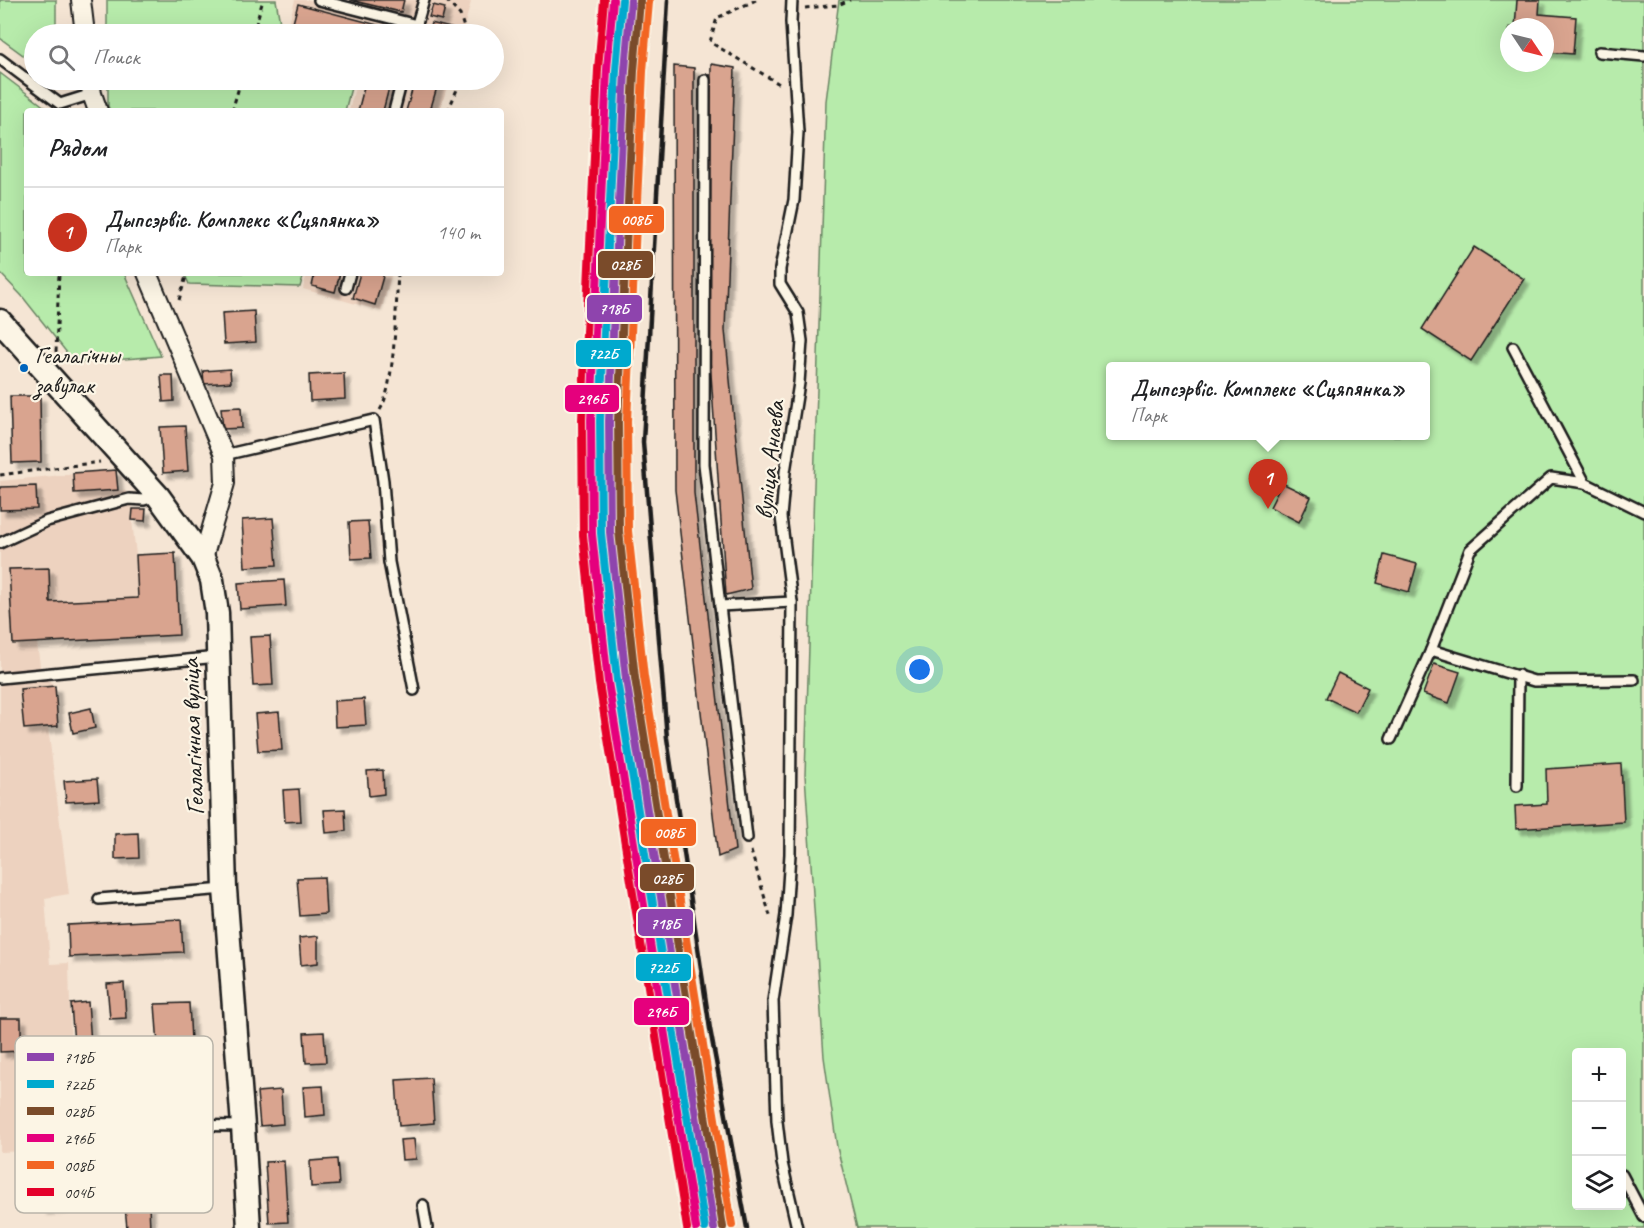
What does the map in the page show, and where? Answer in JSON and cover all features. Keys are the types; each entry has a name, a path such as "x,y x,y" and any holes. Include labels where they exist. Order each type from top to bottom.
{"street":[{"path":"81,0 84,24"},
{"path":"148,276 224,455 225,483 203,558"},
{"name":"Геалагічная вуліца","path":"0,321 158,496 203,558 212,580 217,613 219,657 225,889 249,1228"}],"lane":[{"path":"319,0 396,24"},
{"path":"417,24 424,0"},
{"name":"вуліца Анаева","path":"791,5 798,132 794,200 780,269 780,284 798,313 802,341 799,382 785,472 781,517 792,602 790,854 786,915 773,1001 777,1121 782,1163 797,1228"},
{"path":"1599,52 1644,56"},
{"path":"0,59 24,77"},
{"path":"705,80 704,464 747,838"},
{"path":"41,90 60,104 93,95"},
{"path":"395,108 399,90"},
{"path":"346,288 349,276"},
{"path":"1513,347 1585,483"},
{"path":"224,455 374,420 383,481 389,562 414,690"},
{"path":"1391,739 1431,650 1470,550 1551,478 1585,483 1644,512"},
{"path":"0,543 47,521 129,499 144,500 158,496"},
{"path":"720,606 792,602"},
{"path":"1431,650 1534,681 1634,680"},
{"path":"0,678 219,657"},
{"path":"1516,786 1518,675"},
{"path":"99,899 225,889"},
{"path":"213,1126 243,1126"},
{"path":"1626,1183 1644,1217"},
{"path":"423,1205 427,1228"}],"path":[{"path":"256,24 263,0"},
{"path":"446,0 460,15 463,24"},
{"path":"756,0 717,18 710,42 795,94"},
{"path":"791,5 838,5 850,0"},
{"path":"233,108 238,90"},
{"path":"449,108 457,90"},
{"path":"55,380 59,276"},
{"path":"374,420 384,404 391,367 398,276"},
{"path":"0,475 110,460"},
{"path":"747,838 780,953"}],"shaded area":[{"path":"295,0 461,0 471,2 465,24 289,24"},
{"path":"354,90 446,90 441,108 350,108"},
{"path":"306,276 391,276 381,311 303,289"},
{"path":"116,470 118,490 126,491 133,509 136,555 175,553 179,635 37,643 41,673 55,686 58,726 48,727 69,894 45,898 50,964 69,963 71,1036 15,1036 15,1152 0,1152 0,481"}],"green space":[{"path":"0,0 56,0 56,24 24,24 24,56 0,38"},
{"path":"107,0 276,0 280,24 107,24"},
{"path":"839,0 1644,0 1644,1228 857,1228 837,1147 824,1057 805,775 826,101"},
{"path":"0,73 46,108 24,108 24,276 125,276 161,356 75,363 22,296 0,273"},
{"path":"108,90 350,90 346,108 109,108"},
{"path":"185,276 303,276 300,287 189,284"}],"building":[{"path":"350,0 404,0 401,12"},
{"path":"1517,0 1540,0 1539,14 1576,17 1573,54 1554,53 1554,18 1516,18"},
{"path":"298,4 374,24 297,24 293,23"},
{"path":"433,5 445,8 442,20 429,17"},
{"path":"711,64 735,68 725,330 751,589 726,595 708,330"},
{"path":"674,66 694,68 694,493 735,850 718,857 675,490"},
{"path":"363,90 388,90 384,108 359,108"},
{"path":"412,90 436,90 431,108 407,108"},
{"path":"1474,247 1524,279 1471,361 1422,329"},
{"path":"314,276 339,276 335,292 312,286"},
{"path":"359,276 383,276 375,305 353,298"},
{"path":"254,311 256,342 224,344 222,313"},
{"path":"230,369 231,382 204,384 203,371"},
{"path":"344,373 345,399 310,401 309,375"},
{"path":"161,375 173,375 174,401 163,402"},
{"path":"10,396 40,396 41,462 12,463"},
{"path":"241,407 242,428 223,429 221,408"},
{"path":"185,426 188,471 163,473 160,427"},
{"path":"116,470 118,490 74,493 73,473"},
{"path":"1282,483 1311,497 1299,522 1270,507"},
{"path":"36,486 37,509 0,510 0,487"},
{"path":"133,509 146,509 145,521 132,520"},
{"path":"273,518 277,565 245,567 242,520"},
{"path":"368,521 371,558 351,559 349,522"},
{"path":"175,553 179,635 13,644 9,569 49,568 50,602 138,598 136,555"},
{"path":"1384,555 1417,564 1409,592 1377,583"},
{"path":"284,580 286,606 240,609 238,583"},
{"path":"270,636 273,685 253,686 250,637"},
{"path":"1434,664 1460,672 1449,703 1423,694"},
{"path":"1338,673 1368,688 1356,712 1326,698"},
{"path":"55,686 58,726 24,729 20,689"},
{"path":"364,699 366,725 335,727 334,701"},
{"path":"91,708 95,728 73,733 69,713"},
{"path":"279,712 282,750 258,751 255,714"},
{"path":"1621,764 1624,822 1516,829 1515,806 1547,804 1546,769"},
{"path":"383,770 384,794 369,796 367,771"},
{"path":"97,779 99,800 66,802 64,781"},
{"path":"299,789 301,821 285,822 283,790"},
{"path":"345,809 346,831 326,833 324,810"},
{"path":"138,833 139,858 115,859 115,834"},
{"path":"324,877 326,914 300,916 297,878"},
{"path":"181,919 183,952 69,957 68,925"},
{"path":"318,936 318,963 301,965 299,938"},
{"path":"124,983 126,1018 110,1019 107,984"},
{"path":"88,1002 90,1036 73,1036 71,1004"},
{"path":"189,1003 191,1036 157,1036 155,1004"},
{"path":"0,1018 21,1018 21,1036 15,1036 15,1051 0,1052"},
{"path":"324,1032 326,1062 306,1063 304,1033"},
{"path":"431,1078 434,1123 399,1126 396,1080"},
{"path":"323,1086 325,1115 305,1117 303,1087"},
{"path":"281,1090 283,1124 260,1126 257,1092"},
{"path":"414,1139 416,1159 402,1160 400,1140"},
{"path":"337,1159 339,1185 311,1187 310,1161"},
{"path":"284,1161 288,1222 269,1223 265,1162"},
{"path":"126,1213 149,1213 150,1228 127,1228"}],"railway":[{"path":"668,0 643,442 667,738 710,1029 747,1228"}],"transit line":[{"name":"004Б","path":"604,0 598,69 582,420 583,535 599,683 687,1228"},
{"name":"296Б","path":"613,0 607,69 591,420 592,534 608,682 696,1228"},
{"name":"722Б","path":"622,0 616,70 600,421 601,533 617,680 705,1228"},
{"name":"718Б","path":"631,0 625,70 609,421 610,532 626,679 714,1228"},
{"name":"028Б","path":"640,1 634,71 618,421 619,531 635,678 723,1227"},
{"name":"008Б","path":"649,2 643,71 627,421 628,531 644,677 732,1225"}],"place":[{"name":"Геалагічны завулак","path":"24,368"},
{"name":"Дыпсэрвіс. Комплекс «Сцяпянка»","path":"1268,509"}]}
